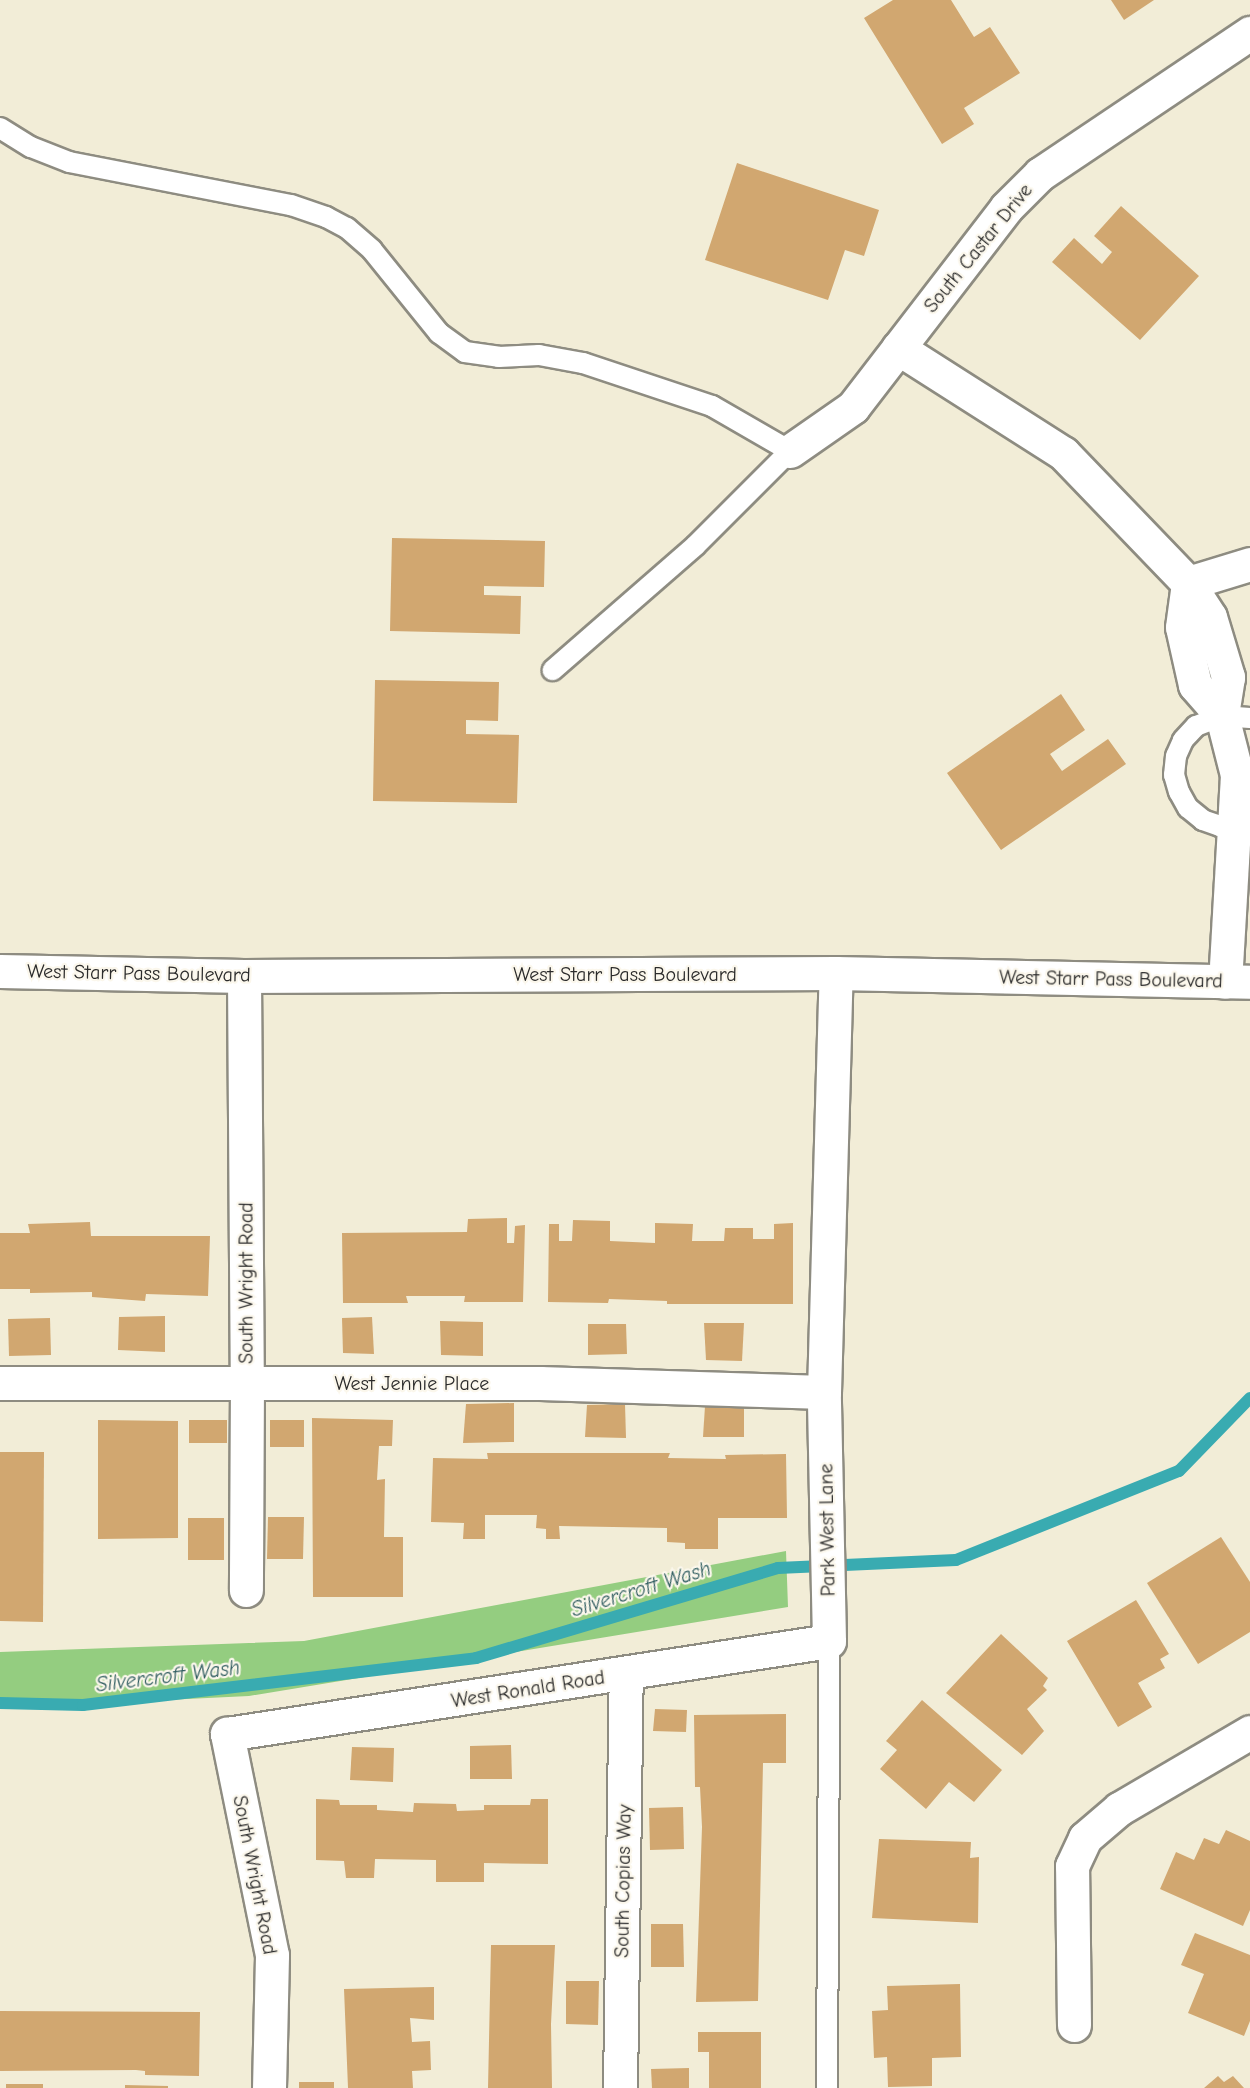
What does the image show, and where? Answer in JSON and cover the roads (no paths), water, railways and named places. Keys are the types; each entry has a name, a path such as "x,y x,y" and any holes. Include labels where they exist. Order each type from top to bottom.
{"street":[{"name":"South Castar Drive","path":"790,451 853,406 1006,208 1040,174 1250,33"},
{"path":"898,348 1064,453 1188,584 1210,618 1228,677 1236,717 1237,775 1243,825 1238,982"},
{"path":"1188,584 1250,564"},
{"name":"West Starr Pass Boulevard","path":"0,971 244,976 836,973 1238,982"},
{"name":"Park West Lane","path":"829,1641 824,1392 836,973"},
{"name":"South Wright Road","path":"244,976 246,1590"},
{"name":"West Jennie Place","path":"0,1383 540,1383 824,1392"},
{"name":"West Ronald Road","path":"227,1734 829,1641"},
{"name":"South Copias Way","path":"620,2088 626,1674"},
{"path":"1074,2025 1072,1866 1076,1832 1250,1732"},
{"name":"South Wright Road","path":"227,1734 272,1955 268,2088"}],"lane":[{"path":"0,128 32,147 69,162 291,205 326,217 347,228 372,250 439,333 465,352 499,357 539,355 583,363 712,406 790,451 695,546 553,670"},
{"path":"1236,717 1196,726 1183,740 1176,756 1174,775 1179,792 1188,808 1203,820 1220,826 1243,825"},
{"name":"Park West Lane","path":"827,2088 829,1641"}],"waterway":[{"name":"Silvercroft Wash","path":"0,1703 83,1705 476,1658 778,1568 956,1560 1179,1471 1250,1398"}]}
